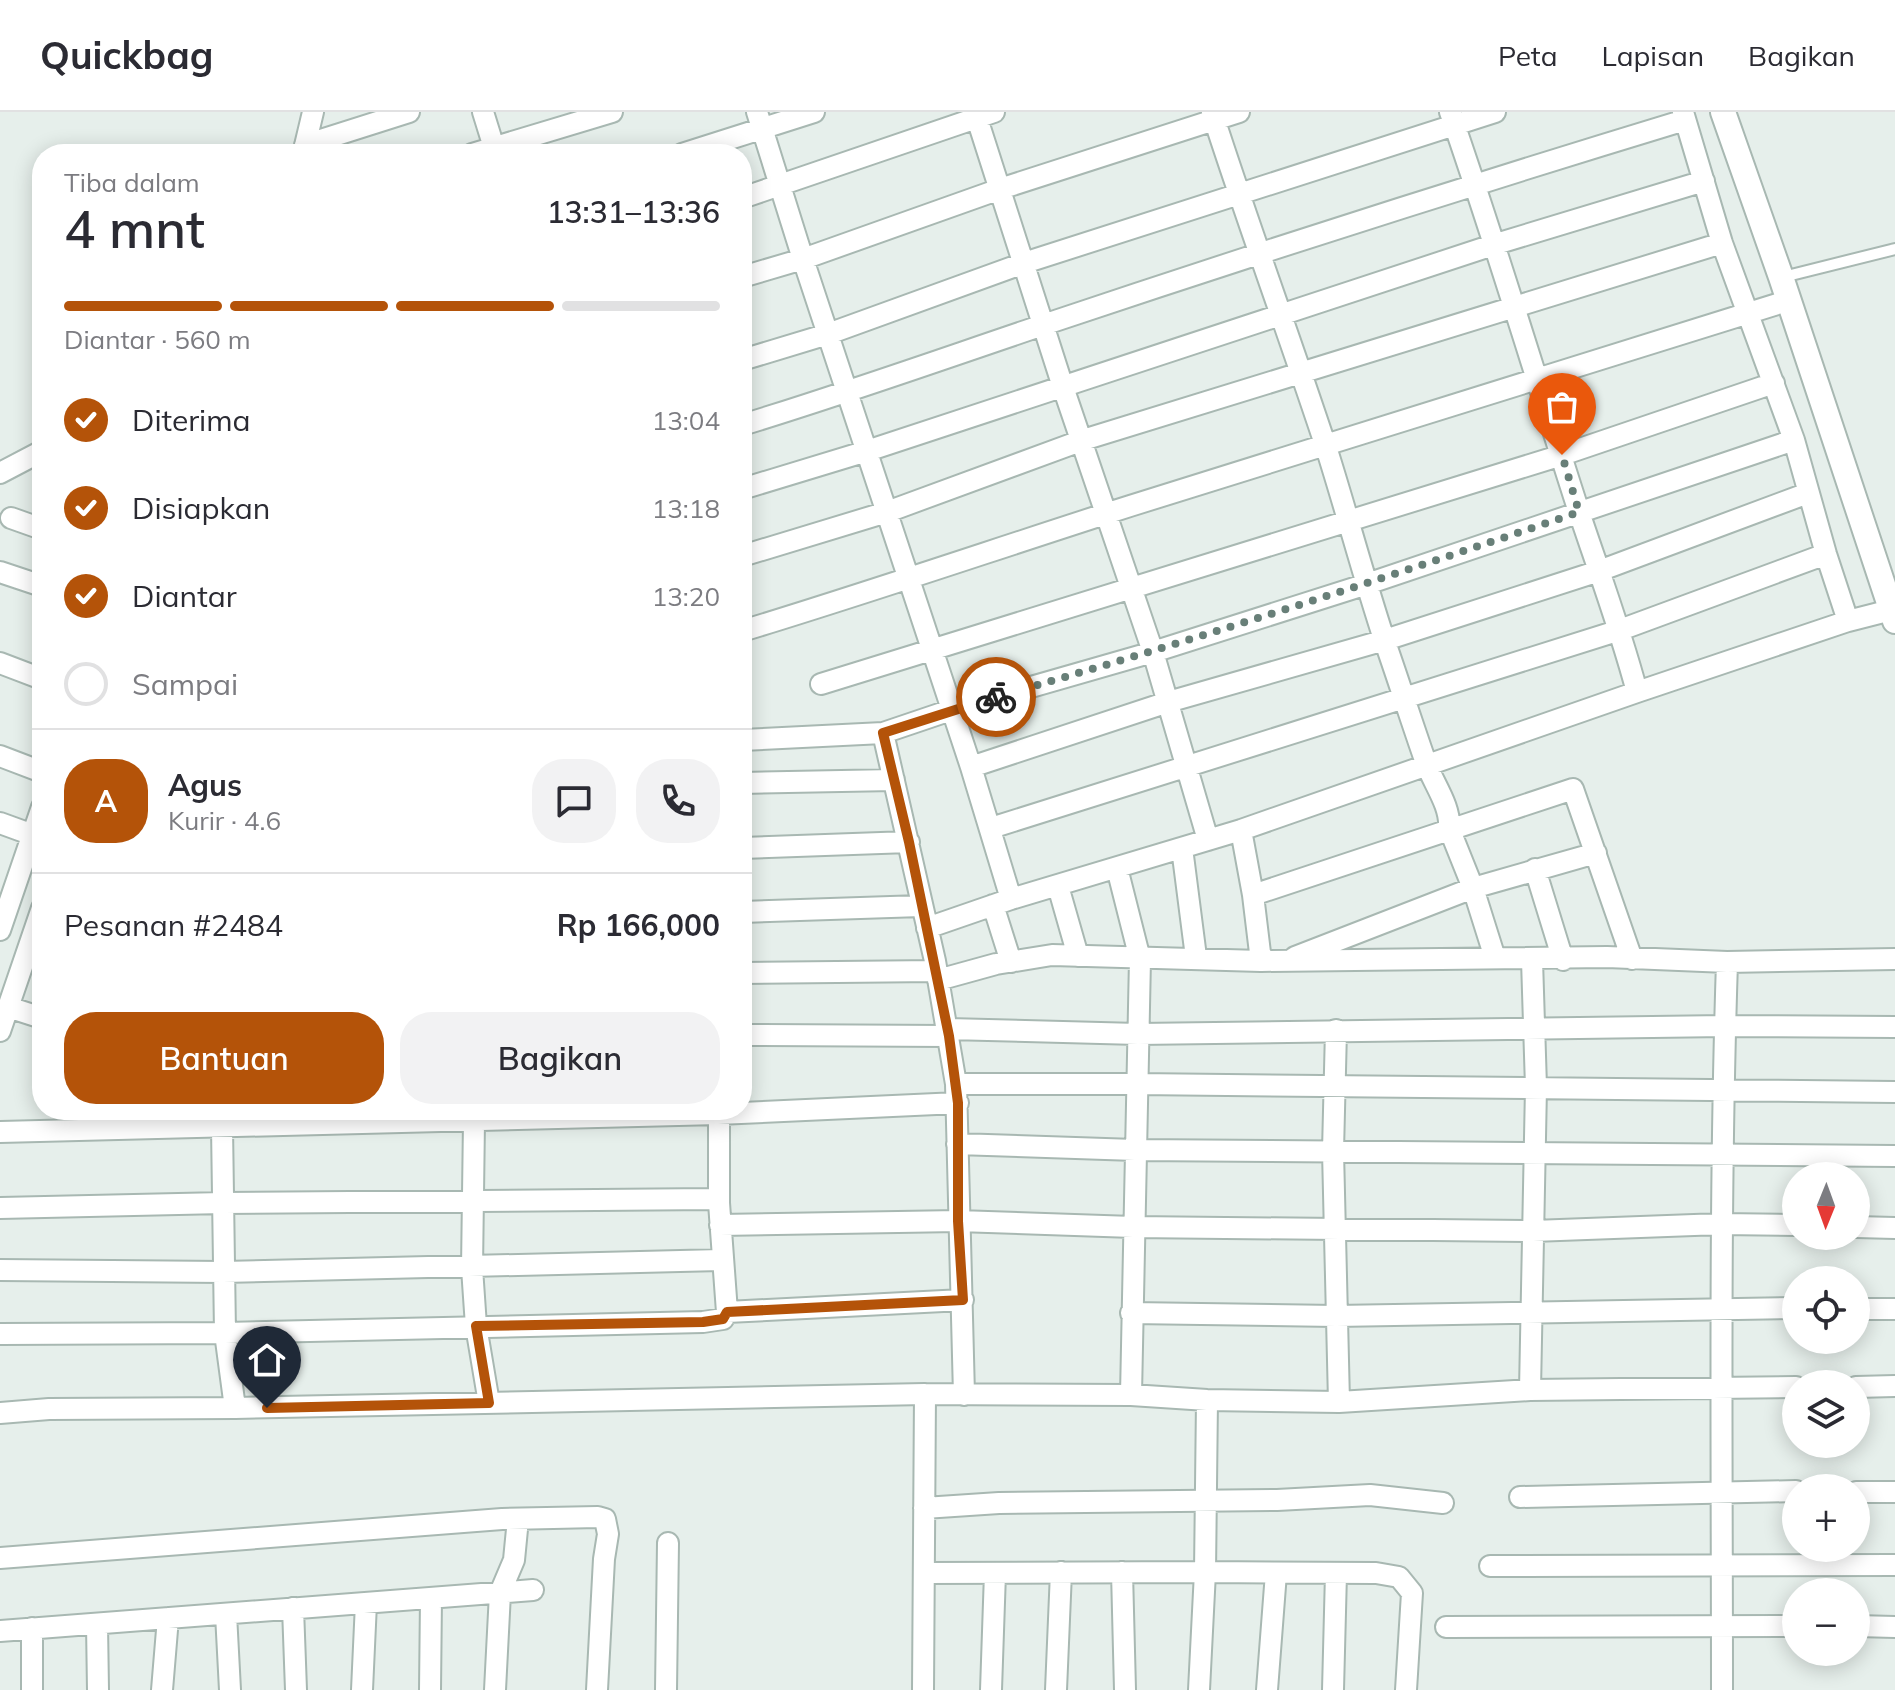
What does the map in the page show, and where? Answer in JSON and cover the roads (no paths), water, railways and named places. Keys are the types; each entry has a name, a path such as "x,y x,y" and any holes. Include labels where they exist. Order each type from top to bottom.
{"street":[{"path":"305,144 312,112"},
{"path":"321,144 409,112"},
{"path":"483,112 493,144"},
{"path":"516,144 612,112"},
{"path":"706,144 760,121 814,112"},
{"path":"752,274 1214,116 1239,112"},
{"path":"752,357 828,334 1024,263 1238,195 1452,118 1495,112"},
{"path":"927,928 1002,902 1241,830 1848,621 1893,616 1723,112"},
{"path":"752,195 982,114 1000,189 1153,652 1208,840"},
{"path":"1214,116 1238,195 1261,253 1325,445 1426,764 1450,821 1449,828 1473,888 1495,958"},
{"path":"752,422 1684,116 1722,243 1794,440 1848,621"},
{"path":"1452,118 1496,244 1637,692"},
{"path":"760,121 991,828 1011,962"},
{"path":"752,486 1496,244 1704,181"},
{"path":"752,553 887,512 1083,440 1722,243"},
{"path":"752,628 1537,376 1787,301"},
{"path":"821,684 1562,455 1774,383"},
{"path":"752,740 883,733 1367,584 1794,440"},
{"path":"0,473 32,456"},
{"path":"971,767 1168,702 1385,640 1599,571 1808,493"},
{"path":"11,518 32,525"},
{"path":"991,828 1620,630 1826,554"},
{"path":"0,572 32,583"},
{"path":"0,663 32,675"},
{"path":"883,733 949,1032 957,1094 964,1395"},
{"path":"0,756 32,768"},
{"path":"752,783 894,780"},
{"path":"1253,895 1573,789 1632,959"},
{"path":"0,823 32,835"},
{"path":"1241,830 1261,961"},
{"path":"0,930 8,887 32,837"},
{"path":"752,848 909,842"},
{"path":"1182,848 1196,957"},
{"path":"1283,961 1473,888 1596,853"},
{"path":"1117,868 1140,959 1131,1395"},
{"path":"1535,869 1563,960"},
{"path":"1058,886 1078,956"},
{"path":"752,912 921,906"},
{"path":"752,973 937,975 1052,955 1261,961 1495,958 1727,962 1895,959"},
{"path":"0,1031 32,958"},
{"path":"1530,1390 1536,1087 1532,960"},
{"path":"1722,1690 1721,1154 1727,962"},
{"path":"8,1007 32,1015"},
{"path":"752,1035 1895,1027"},
{"path":"1336,1030 1333,1151 1339,1402"},
{"path":"752,1109 1137,1084 1895,1092"},
{"path":"0,1132 222,1127 277,1120"},
{"path":"475,1120 472,1268 476,1326 489,1403"},
{"path":"0,1334 225,1333 703,1322 723,1319 727,1312 721,1260 718,1120"},
{"path":"222,1127 225,1333 235,1408"},
{"path":"957,1144 1135,1150 1895,1156"},
{"path":"0,1208 713,1199 719,1203"},
{"path":"720,1225 958,1221 1133,1227 1533,1231 1782,1225"},
{"path":"1870,1227 1895,1228"},
{"path":"0,1270 223,1272 721,1260"},
{"path":"727,1312 963,1300"},
{"path":"1131,1313 1336,1316 1782,1308"},
{"path":"1870,1309 1895,1309"},
{"path":"1870,1387 1895,1386"},
{"path":"0,1413 49,1409 925,1394 1131,1395 1207,1400 1339,1402 1530,1390 1782,1387"},
{"path":"923,1690 925,1394"},
{"path":"1199,1690 1207,1500 1207,1400"},
{"path":"1520,1497 1782,1491"},
{"path":"1870,1492 1895,1492"},
{"path":"924,1508 999,1503 1370,1495 1443,1503"},
{"path":"0,1558 84,1549 518,1519 598,1517 605,1519 608,1534 597,1690"},
{"path":"495,1690 500,1593 514,1560 518,1519"},
{"path":"666,1690 668,1543"},
{"path":"1490,1566 1895,1565"},
{"path":"1056,1690 1061,1572"},
{"path":"1122,1572 1125,1690"},
{"path":"924,1573 1376,1573 1399,1577 1412,1593 1406,1690"},
{"path":"991,1690 995,1573"},
{"path":"1267,1690 1276,1573"},
{"path":"1333,1690 1336,1573"},
{"path":"0,1631 533,1590"},
{"path":"430,1690 431,1598"},
{"path":"362,1690 366,1603"},
{"path":"293,1608 296,1690"},
{"path":"226,1614 230,1690"},
{"path":"162,1690 168,1618"},
{"path":"97,1624 98,1690"},
{"path":"1446,1627 1782,1626"},
{"path":"1870,1626 1895,1627"},
{"path":"32,1628 32,1690"}],"lane":[{"path":"1781,277 1895,249"}]}
